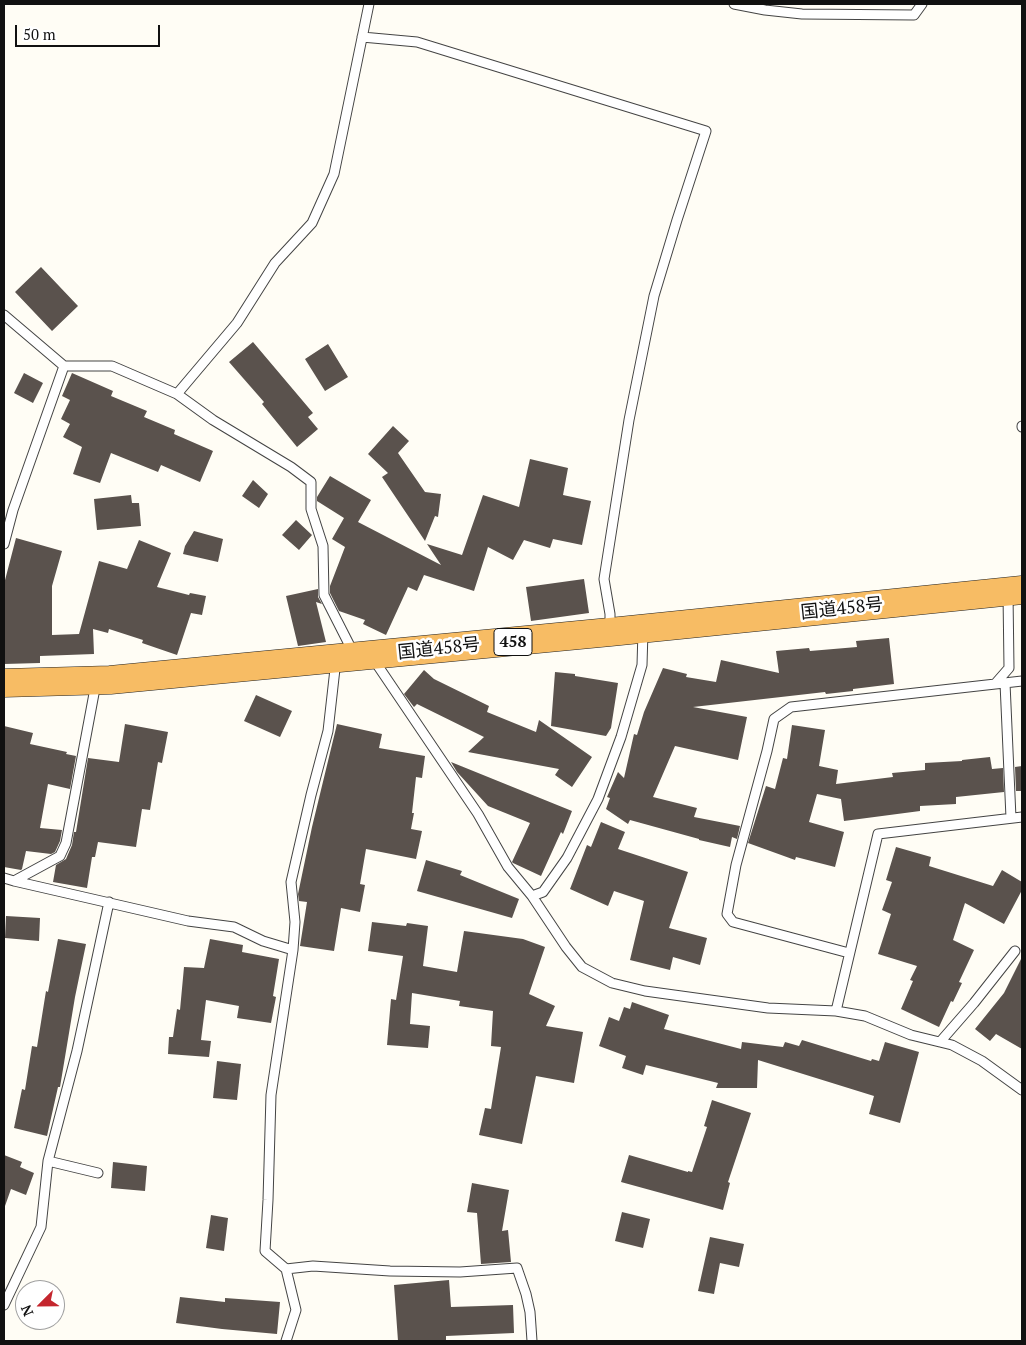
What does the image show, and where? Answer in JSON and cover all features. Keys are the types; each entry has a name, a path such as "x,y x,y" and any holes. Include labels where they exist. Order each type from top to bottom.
{"highway":[{"name":"国道458号","path":"4,683 96,680 643,629 1015,591"}],"lane":[{"path":"178,394 237,323 275,263 312,223 334,174 368,4"},
{"path":"734,4 802,14 914,16 922,4"},
{"path":"362,37 417,42 706,131 654,296 629,420 604,579 610,614 610,632"},
{"path":"4,315 64,366 112,366 178,394 213,420 291,467 311,482 311,509 323,546 324,596 354,656 478,814 508,867 532,896 566,947 582,967 612,983 645,991 768,1008 836,1011 865,1016 911,1035 952,1045 982,1061 1022,1090"},
{"path":"4,544 13,510 64,366"},
{"path":"995,684 1008,668 1015,591"},
{"path":"532,896 542,892 567,858 598,799 621,737 642,665 643,629"},
{"path":"286,1341 296,1310 286,1269 265,1250 271,1095 293,950 295,922 291,882 328,731 354,656"},
{"path":"14,881 60,856 66,843 96,680"},
{"path":"849,953 733,922 727,914 736,865 768,751 774,719 791,707 1022,681"},
{"path":"1005,683 1011,818"},
{"path":"836,1011 878,834 1022,817"},
{"path":"4,878 188,921 234,927 263,941 293,950"},
{"path":"4,1306 42,1227 48,1161 77,1051 109,902"},
{"path":"940,1042 1015,951"},
{"path":"48,1161 98,1173"},
{"path":"286,1269 313,1266 390,1271 460,1272 517,1268 530,1312 532,1341"}],"building":[{"path":"41,267 78,306 52,331 15,292"},
{"path":"253,342 313,413 308,417 318,429 297,447 262,404 264,402 229,362"},
{"path":"328,344 348,377 325,391 305,359"},
{"path":"24,373 43,383 33,403 14,393"},
{"path":"72,373 113,391 111,396 147,411 144,417 175,430 174,434 213,451 200,482 161,465 158,472 111,453 100,483 73,474 82,447 63,437 70,424 61,419 70,400 62,396"},
{"path":"393,426 409,441 398,453 425,492 441,494 438,517 435,516 425,541 382,477 388,473 368,454"},
{"path":"530,459 568,468 563,495 591,501 582,545 553,539 550,548 524,540 513,560 488,547 474,591 424,575 417,591 408,587 386,635 363,624 365,620 339,611 330,593 330,586 345,547 332,539 344,518 317,501 317,497 330,476 371,500 358,522 441,565 427,544 462,555 483,495 519,507"},
{"path":"253,480 268,494 259,508 242,496"},
{"path":"131,495 132,503 139,503 141,526 97,530 94,499"},
{"path":"296,520 312,535 299,550 282,535"},
{"path":"194,531 223,539 218,562 183,554 185,546"},
{"path":"16,538 62,551 52,586 52,635 79,634 99,561 127,569 139,540 171,553 157,587 189,595 190,593 206,596 202,615 191,613 177,655 142,643 143,640 109,629 108,633 93,629 94,654 40,656 40,663 4,664 4,584"},
{"path":"584,579 589,613 531,621 526,587"},
{"path":"318,589 318,597 322,604 316,602 326,642 298,646 286,596"},
{"path":"889,638 894,684 853,689 853,691 826,694 825,692 693,707 747,717 738,760 675,746 653,797 697,808 694,817 740,826 737,839 732,837 730,847 630,820 628,824 606,809 610,798 607,797 618,772 624,778 634,734 637,735 644,712 663,668 687,674 686,677 716,682 721,660 779,673 776,651 809,648 810,651 857,647 856,641"},
{"path":"424,670 434,679 489,706 487,712 536,732 539,720 592,757 572,787 555,775 559,769 468,752 484,737 417,704 414,707 404,694"},
{"path":"555,672 618,683 611,728 606,736 551,726"},
{"path":"256,695 292,711 280,737 244,721"},
{"path":"125,724 168,732 162,763 158,762 150,810 142,809 136,847 98,842 95,857 92,857 87,888 53,882 56,865 66,859 72,845 74,832 76,832 88,758 119,762"},
{"path":"337,724 382,734 379,748 425,756 422,778 416,777 412,813 414,813 411,829 422,831 416,859 366,849 360,884 365,885 360,912 341,908 334,951 300,946 307,902 299,901 298,894"},
{"path":"792,725 825,730 819,766 838,770 836,784 893,777 892,773 925,770 925,763 990,757 992,769 1003,768 1004,792 956,797 956,804 920,806 920,811 844,821 841,799 817,794 809,822 844,832 835,867 796,857 795,860 748,843 766,786 775,789 783,758 787,759"},
{"path":"4,726 33,733 30,744 67,752 66,754 76,756 70,789 48,784 40,828 62,830 55,852 51,854 26,851 21,870 4,867"},
{"path":"451,762 572,811 563,834 561,832 541,876 512,862 530,823 488,806 457,772"},
{"path":"1022,766 1022,791 1016,791 1015,767"},
{"path":"601,822 625,832 618,849 688,872 669,928 707,938 700,965 673,957 670,970 630,960 644,901 614,891 608,906 570,889 587,845 591,847"},
{"path":"896,847 931,857 929,866 993,886 1002,870 1022,882 1022,890 1004,924 965,903 953,940 974,950 959,982 962,983 939,1027 901,1009 913,981 910,980 917,966 878,954 891,914 882,910 892,882 886,880"},
{"path":"426,860 462,871 460,875 519,899 512,918 417,891"},
{"path":"6,916 40,918 39,941 5,938"},
{"path":"372,922 406,926 407,923 428,926 423,966 457,972 464,931 523,939 545,947 529,994 555,1006 546,1026 583,1032 574,1083 536,1076 522,1144 479,1135 485,1108 491,1109 501,1047 491,1046 493,1011 459,1006 460,1001 412,993 410,1024 430,1026 428,1048 387,1045 391,999 396,1000 403,956 368,951"},
{"path":"58,939 86,944 60,1087 58,1087 47,1136 14,1128 22,1089 25,1090 32,1046 37,1047 46,991 48,992"},
{"path":"210,939 243,945 242,952 279,959 273,996 276,997 271,1023 237,1018 239,1006 206,1000 201,1040 211,1041 209,1057 168,1054 169,1037 173,1037 177,1009 180,1010 184,967 204,968"},
{"path":"1022,957 1022,1049 996,1034 990,1041 975,1029 1004,993"},
{"path":"632,1002 669,1015 664,1029 741,1049 742,1042 783,1047 785,1042 799,1046 802,1040 871,1061 872,1059 879,1061 885,1042 919,1052 900,1123 869,1114 874,1096 758,1060 757,1088 716,1088 718,1083 646,1065 643,1075 622,1068 626,1056 599,1046 609,1017 619,1021 624,1007 630,1009"},
{"path":"217,1061 241,1064 237,1100 213,1098"},
{"path":"712,1100 751,1113 728,1182 730,1183 723,1210 621,1182 629,1155 692,1172 707,1127 704,1126"},
{"path":"4,1155 22,1162 20,1167 34,1173 26,1195 11,1189 5,1206 4,1206"},
{"path":"113,1162 147,1166 145,1191 111,1188"},
{"path":"472,1183 509,1190 502,1231 508,1230 511,1262 481,1264 477,1213 467,1212"},
{"path":"622,1212 650,1219 643,1248 615,1241"},
{"path":"211,1215 228,1218 224,1251 206,1248"},
{"path":"710,1237 744,1244 739,1267 720,1263 714,1294 698,1291"},
{"path":"449,1280 451,1307 513,1305 514,1333 446,1336 446,1341 398,1341 394,1285"},
{"path":"180,1297 225,1302 225,1298 280,1302 277,1334 176,1323"}]}
